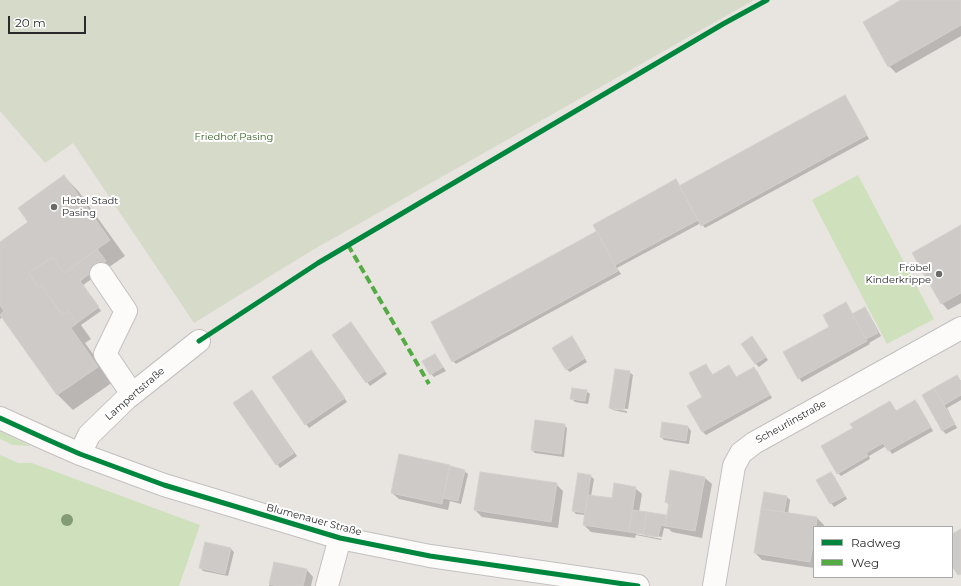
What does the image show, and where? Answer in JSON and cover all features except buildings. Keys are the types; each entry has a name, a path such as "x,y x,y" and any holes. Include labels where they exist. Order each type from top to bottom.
{"street":[{"path":"102,274 126,311 105,354 132,394"},
{"name":"Scheurlinstraße","path":"714,586 734,466 741,453 754,443 961,328"},
{"name":"Lampertstraße","path":"80,454 89,435 132,394 199,341"},
{"name":"Blumenauer Straße","path":"0,418 80,454 164,485 340,538 430,556 638,586"},
{"path":"327,586 340,538"}],"green space":[{"name":"Friedhof Pasing","path":"0,0 754,0 311,251 194,323 73,143 45,163 0,111"},
{"path":"858,175 934,319 887,344 812,200"},
{"path":"0,431 31,446 13,445 0,439"},
{"path":"0,455 18,463 32,463 200,525 179,586 0,586"}],"marked path":[{"path":"348,245 429,384"}],"cycle path":[{"path":"199,341 318,263 723,24 767,0"},
{"path":"0,418 80,454 164,485 340,538 430,556 638,586"}],"place":[{"name":"Hotel Stadt Pasing","path":"54,207"},
{"name":"Fröbel Kinderkrippe","path":"939,274"}]}
